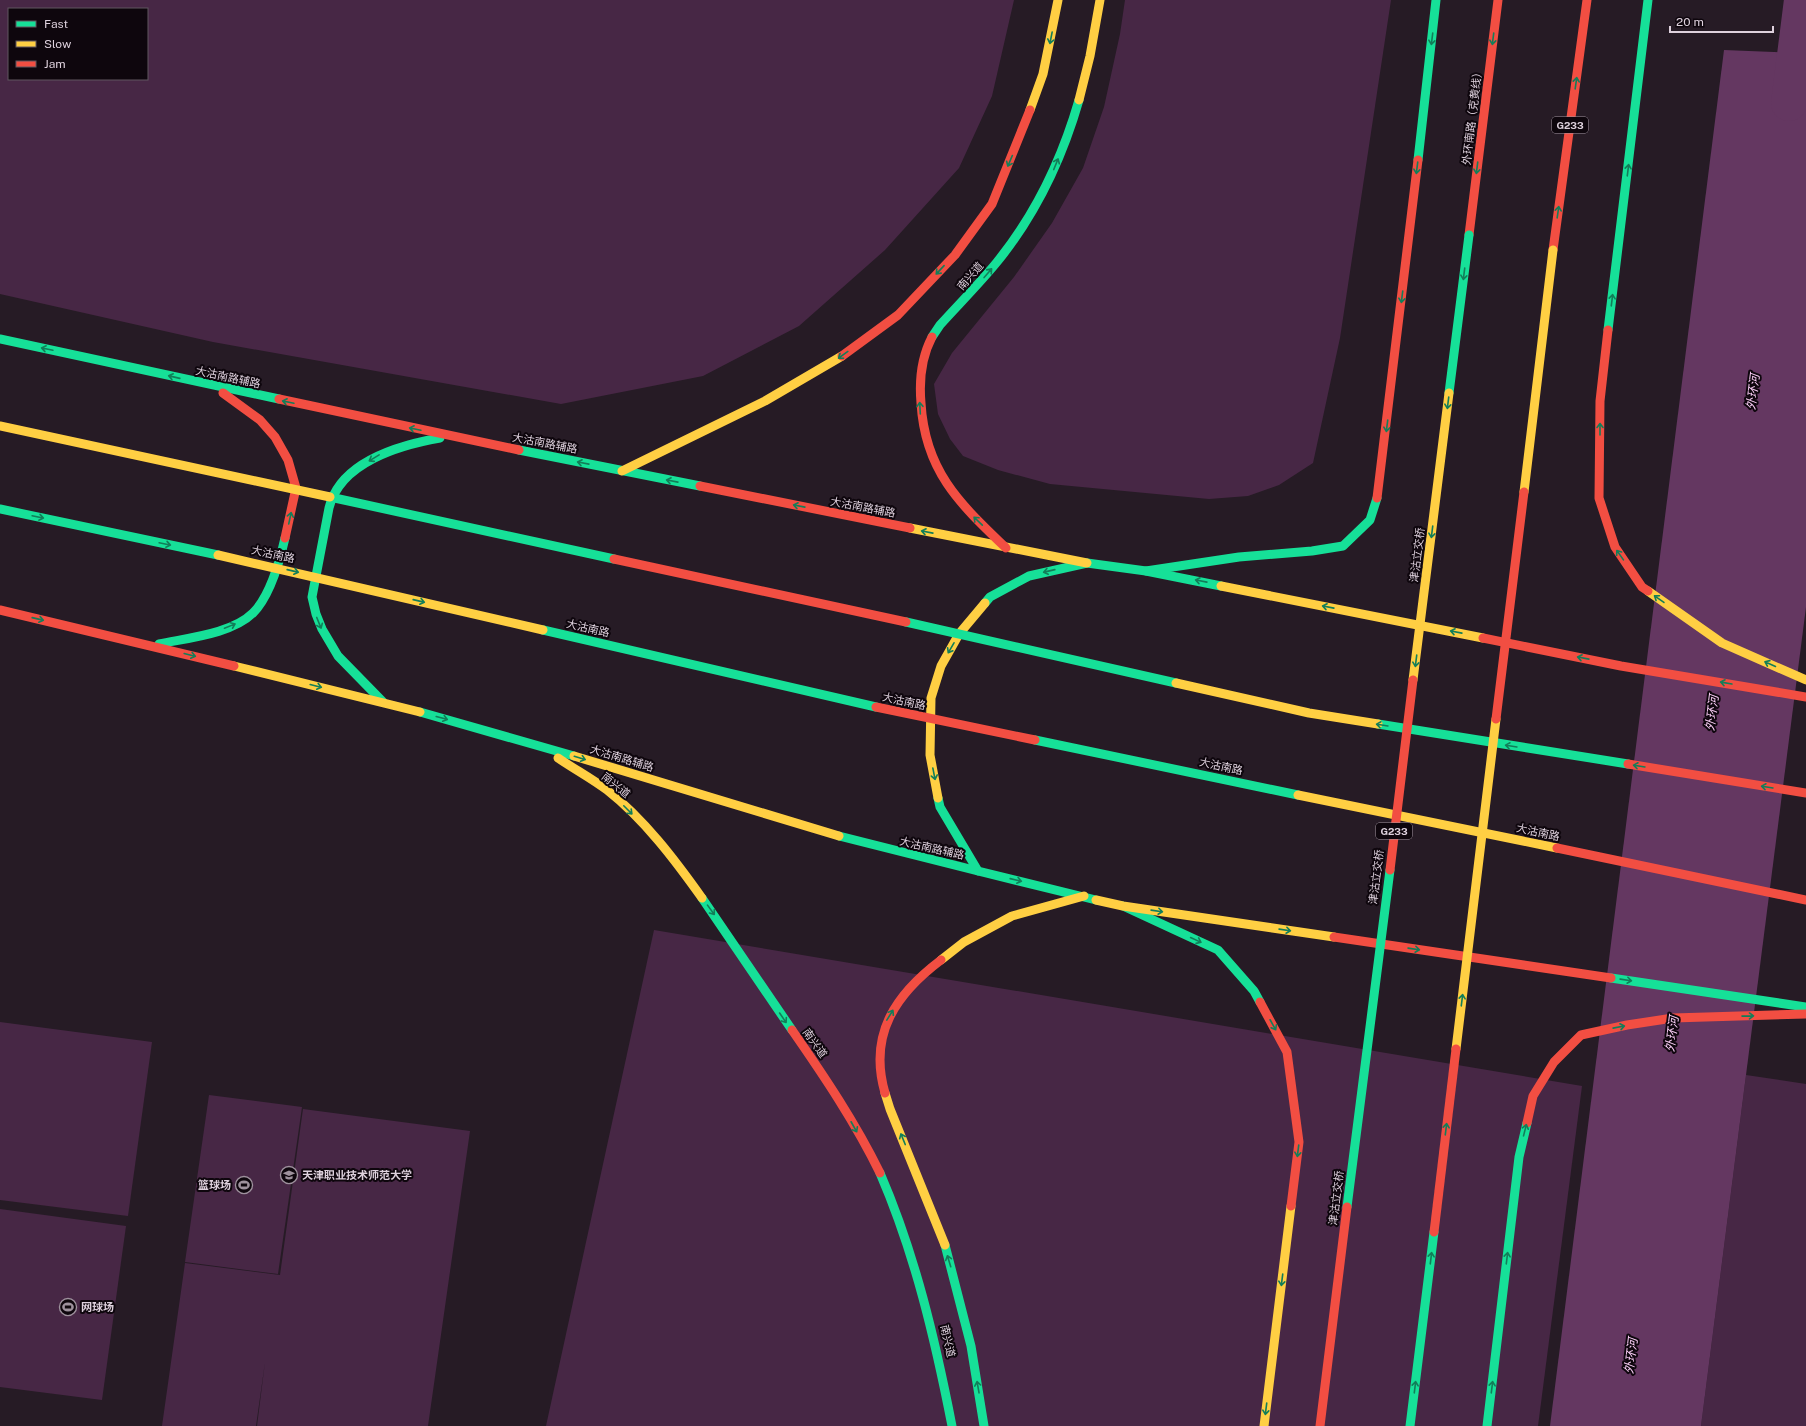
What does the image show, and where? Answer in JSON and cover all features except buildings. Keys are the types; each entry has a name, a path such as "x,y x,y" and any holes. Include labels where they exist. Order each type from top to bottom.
{"main road":[{"path":"622,471 765,401 838,359 898,315 955,255 992,204 1021,135 1043,74 1058,0"},
{"name":"南兴道","path":"1006,548 961,504 940,476 932,459 922,429 920,408 920,376 926,352 936,329 1007,251 1047,185 1077,107 1087,71 1100,0"},
{"path":"1146,570 1239,557 1312,551 1343,546 1370,520 1379,494 1436,0"},
{"name":"外环南路（克黄线）","path":"1469,236 1498,0"},
{"name":"G233","path":"1410,1426 1553,250 1587,0"},
{"path":"1648,0 1601,393 1599,498 1615,547 1642,587 1722,642 1806,680"},
{"name":"津沽立交桥","path":"1320,1426 1469,236"},
{"name":"大沽南路辅路","path":"0,339 212,386 451,436 1087,563"},
{"path":"152,646 214,632 235,625 253,613 265,597 282,552 296,488 288,460 274,437 260,420 247,409 212,386"},
{"path":"0,426 842,608 1309,713 1806,793"},
{"path":"383,702 332,649 321,629 315,613 312,597 332,500 346,478 360,467 386,451 412,443 451,436"},
{"name":"大沽南路","path":"0,509 280,568 832,698 1806,900"},
{"path":"1806,697 1621,666 1146,570 1087,563 1029,576 990,597 959,634 941,666 931,698 930,755 940,807 978,871 1123,906 1806,1007"},
{"name":"大沽南路辅路","path":"0,610 383,702 540,746 861,843 978,871"},
{"name":"南兴道","path":"540,746 613,795 647,830 686,875 723,926 846,1112 879,1172 904,1235 925,1297 940,1362 952,1426"},
{"name":"南兴道","path":"984,1426 971,1346 958,1288 943,1239 890,1109 882,1082 880,1049 886,1022 903,995 929,969 964,942 1012,916 1084,896"},
{"path":"1123,906 1218,950 1254,991 1287,1052 1299,1142 1264,1426"},
{"path":"1487,1426 1519,1156 1533,1096 1554,1062 1581,1035 1673,1018 1806,1014"}],"shaded area":[{"path":"0,0 1014,0 992,96 959,168 885,250 799,326 703,376 561,404 213,342 0,294"},
{"path":"1125,0 1391,0 1340,338 1313,463 1279,485 1248,496 1209,499 1050,484 998,470 963,456 950,439 938,414 934,384 952,353 1014,277 1052,223 1083,168 1104,107 1120,34"},
{"path":"654,930 1582,1086 1538,1426 546,1426"},
{"path":"0,1022 152,1042 128,1216 0,1200"},
{"path":"1746,1075 1806,1084 1806,1426 1701,1426"},
{"name":"篮球场","path":"209,1095 302,1107 278,1274 185,1262"},
{"path":"303,1109 470,1131 428,1426 257,1426 265,1362 256,1426 162,1426 185,1263 280,1275"},
{"name":"网球场","path":"0,1209 126,1226 102,1400 0,1387"}],"water":[{"path":"1724,50 1795,53 1806,56 1806,607 1701,1426 1550,1426"}],"waterway":[{"name":"外环河","path":"1789,103 1802,0"}],"traffic: fast":[{"path":"1418,160 1436,0"},
{"path":"1608,330 1648,0"},
{"path":"932,337 940,325 997,262 1024,225 1056,165 1079,100"},
{"path":"1449,393 1469,235"},
{"path":"0,339 279,399"},
{"path":"383,702 338,656 322,629 316,614 312,597 329,508 335,492 345,479 358,467 390,451 407,445 440,438"},
{"path":"519,450 700,486"},
{"path":"330,497 614,559"},
{"path":"1146,571 1239,557 1312,551 1343,546 1370,520 1377,498"},
{"path":"0,509 218,555"},
{"path":"159,644 209,634 233,626 253,613 259,606 274,577 285,538"},
{"path":"985,603 990,597 1029,576 1087,563 1146,571 1221,586"},
{"path":"906,622 1176,683"},
{"path":"543,630 876,707"},
{"path":"420,712 574,756"},
{"path":"1378,724 1628,764"},
{"path":"1035,740 1298,795"},
{"path":"938,798 940,807 978,871 1096,900"},
{"path":"839,836 978,871"},
{"path":"1347,1207 1390,870"},
{"path":"702,898 792,1030"},
{"path":"1123,906 1218,950 1254,991 1260,1002"},
{"path":"1611,978 1806,1007"},
{"path":"1487,1426 1519,1157 1527,1123"},
{"path":"880,1173 904,1234 923,1297 952,1426"},
{"path":"1410,1426 1434,1232"},
{"path":"945,1245 971,1346 984,1426"}],"traffic: slow":[{"path":"1030,110 1043,74 1058,0"},
{"path":"1079,100 1090,56 1100,0"},
{"path":"1524,492 1553,250"},
{"path":"622,471 765,401 842,356"},
{"path":"1413,680 1449,393"},
{"path":"0,426 330,497"},
{"path":"910,528 1087,563"},
{"path":"218,555 543,630"},
{"path":"1221,586 1483,638"},
{"path":"1648,591 1722,643 1806,680"},
{"path":"938,798 930,755 931,698 941,666 959,634 985,603"},
{"path":"234,666 420,712"},
{"path":"1176,683 1309,713 1378,724"},
{"path":"1456,1049 1496,719"},
{"path":"574,756 839,836"},
{"path":"558,758 595,781 621,801 670,855 702,898"},
{"path":"1298,795 1557,848"},
{"path":"941,960 964,942 1012,916 1084,896"},
{"path":"1096,900 1123,906 1334,937"},
{"path":"885,1093 890,1109 945,1245"},
{"path":"1264,1426 1291,1206"}],"traffic: jam":[{"path":"1469,235 1498,0"},
{"path":"1553,250 1587,0"},
{"path":"842,356 898,315 955,255 992,204 1030,110"},
{"path":"1377,498 1418,160"},
{"path":"1608,330 1600,401 1599,498 1615,547 1642,587 1648,591"},
{"path":"932,337 923,361 920,386 924,427 929,448 937,467 947,484 973,516 1006,548"},
{"path":"223,393 260,420 275,437 288,460 296,488 285,538"},
{"path":"279,399 519,450"},
{"path":"700,486 910,528"},
{"path":"1496,719 1524,492"},
{"path":"614,559 906,622"},
{"path":"0,610 234,666"},
{"path":"1483,638 1621,666 1806,697"},
{"path":"1390,870 1413,680"},
{"path":"876,707 1035,740"},
{"path":"1628,764 1806,793"},
{"path":"1557,848 1806,900"},
{"path":"1334,937 1611,978"},
{"path":"885,1093 881,1072 880,1052 883,1034 890,1017 899,1001 911,987 941,960"},
{"path":"1260,1002 1287,1052 1299,1142 1291,1206"},
{"path":"1527,1123 1533,1096 1554,1062 1581,1035 1627,1025 1673,1018 1806,1014"},
{"path":"792,1030 850,1117 880,1173"},
{"path":"1434,1232 1456,1049"},
{"path":"1320,1426 1347,1207"}],"place":[{"name":"天津职业技术师范大学","path":"289,1175"},
{"name":"篮球场","path":"244,1185"},
{"name":"网球场","path":"68,1307"}]}
